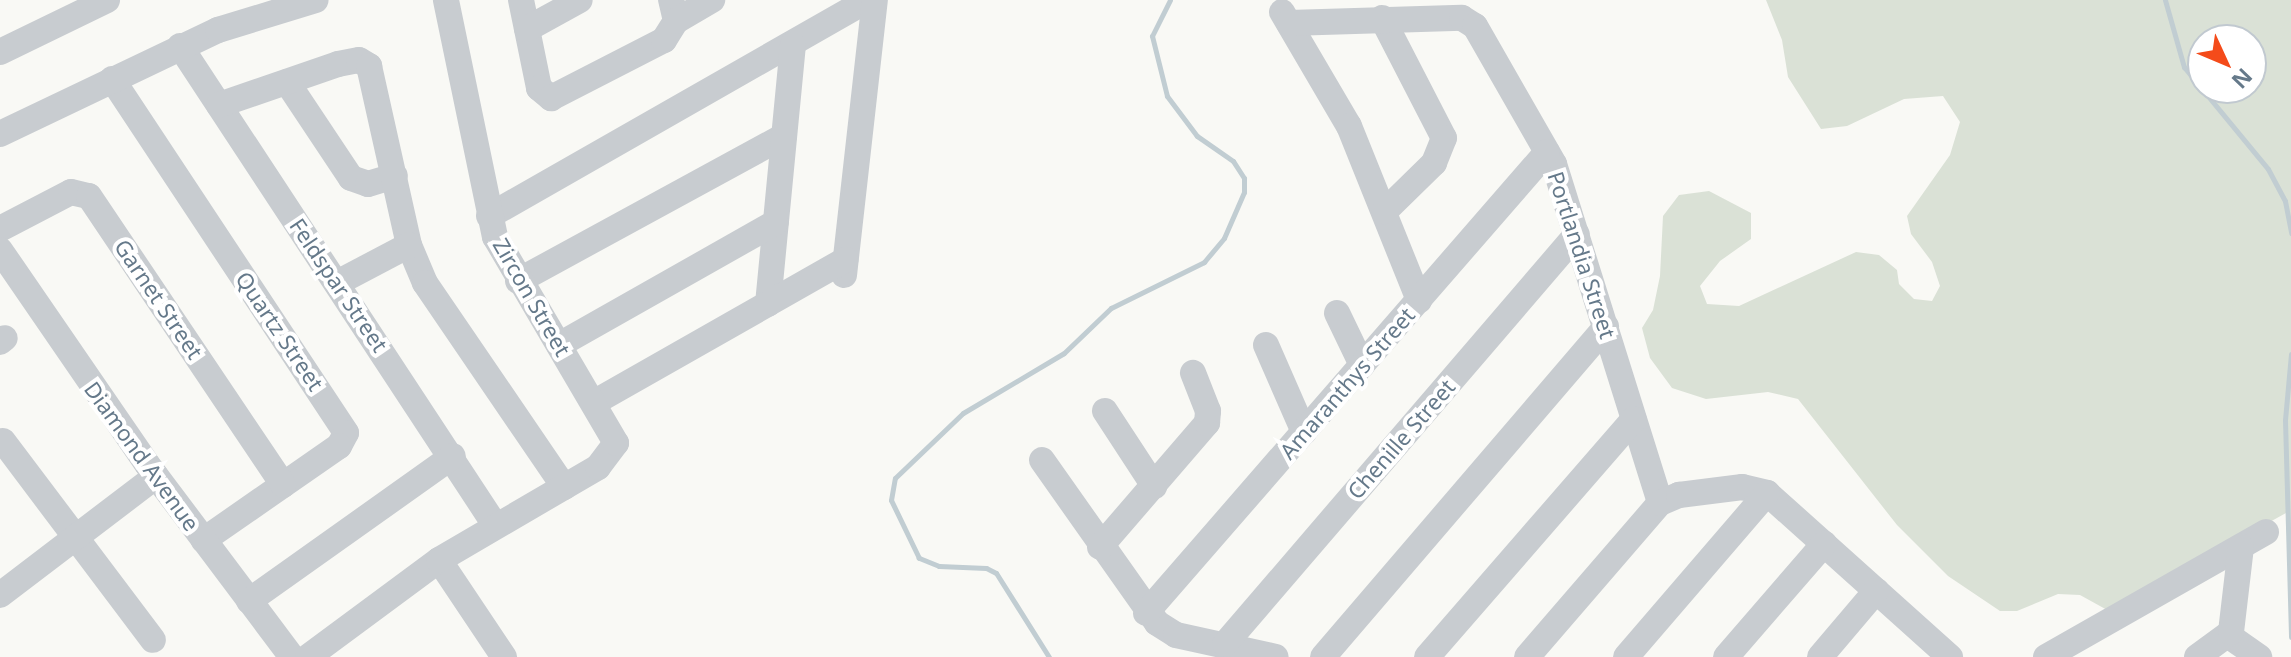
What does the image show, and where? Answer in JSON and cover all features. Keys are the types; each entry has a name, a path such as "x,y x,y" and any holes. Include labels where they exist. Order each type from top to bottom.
{"street":[{"path":"0,52 107,0"},
{"name":"Zircon Street","path":"446,0 489,216 518,281 595,402 616,443 607,459 564,487"},
{"path":"521,0 546,97 570,91 664,40 674,16 712,0"},
{"path":"527,29 580,0"},
{"path":"489,216 868,0"},
{"path":"595,402 768,304 844,269 875,0"},
{"path":"0,134 180,46 299,2"},
{"path":"1385,211 1434,163 1444,138 1382,18 1285,16 1349,126 1419,300"},
{"name":"Portlandia Street","path":"1382,18 1471,22 1547,152 1577,234 1660,503"},
{"path":"768,304 793,45"},
{"name":"Feldspar Street","path":"180,46 453,456 495,525"},
{"path":"219,105 338,64 364,62 371,72 409,245 435,300 564,487 439,560 308,657"},
{"name":"Quartz Street","path":"112,79 345,427 346,438 339,446 204,540"},
{"path":"287,82 351,178 368,184 395,176"},
{"path":"518,281 784,136"},
{"name":"Amaranthys Street","path":"1146,613 1547,152"},
{"name":"Garnet Street","path":"0,229 71,192 89,196 283,485"},
{"path":"559,345 776,222"},
{"name":"Chenille Street","path":"1225,644 1577,234"},
{"path":"337,283 409,245"},
{"name":"Diamond Avenue","path":"0,250 152,470 292,657"},
{"path":"1337,313 1362,365"},
{"path":"1323,657 1606,327"},
{"path":"1266,345 1304,432"},
{"path":"1100,547 1209,418 1193,373"},
{"path":"1105,411 1154,486"},
{"path":"1427,657 1634,419"},
{"path":"3,441 153,640"},
{"path":"249,601 453,456"},
{"path":"1042,460 1146,613 1176,635 1276,657"},
{"path":"0,595 72,532 152,470"},
{"path":"1527,657 1660,503 1728,488 1767,493 1876,591 1934,652"},
{"path":"1626,657 1767,493"},
{"path":"0,577 72,532"},
{"path":"2046,657 2266,532"},
{"path":"1726,657 1824,544"},
{"path":"2197,657 2229,636 2241,547"},
{"path":"439,560 504,657"},
{"path":"1820,657 1876,591"},
{"path":"2229,636 2259,657"}],"shaded area":[{"path":"1766,0 2291,0 2291,637 2286,513 2109,611 2080,595 2058,594 2017,611 2000,611 1948,576 1897,525 1798,399 1768,392 1706,399 1672,388 1650,358 1642,328 1653,310 1660,276 1663,216 1679,195 1709,191 1751,213 1751,239 1720,261 1700,286 1707,304 1739,306 1856,252 1879,255 1897,270 1899,284 1914,299 1932,301 1940,286 1932,262 1911,234 1907,216 1950,155 1960,122 1943,96 1904,99 1847,126 1821,129 1788,77 1782,40"}],"waterway":[{"path":"1049,657 996,573 986,568 939,566 919,558 891,500 895,478 963,413 1064,353 1111,308 1204,262 1224,238 1244,192 1244,178 1233,161 1197,136 1167,96 1152,36 1170,0"},
{"path":"2165,0 2184,67 2268,169 2285,201 2291,233"},
{"path":"2291,354 2285,420 2291,637"}]}
